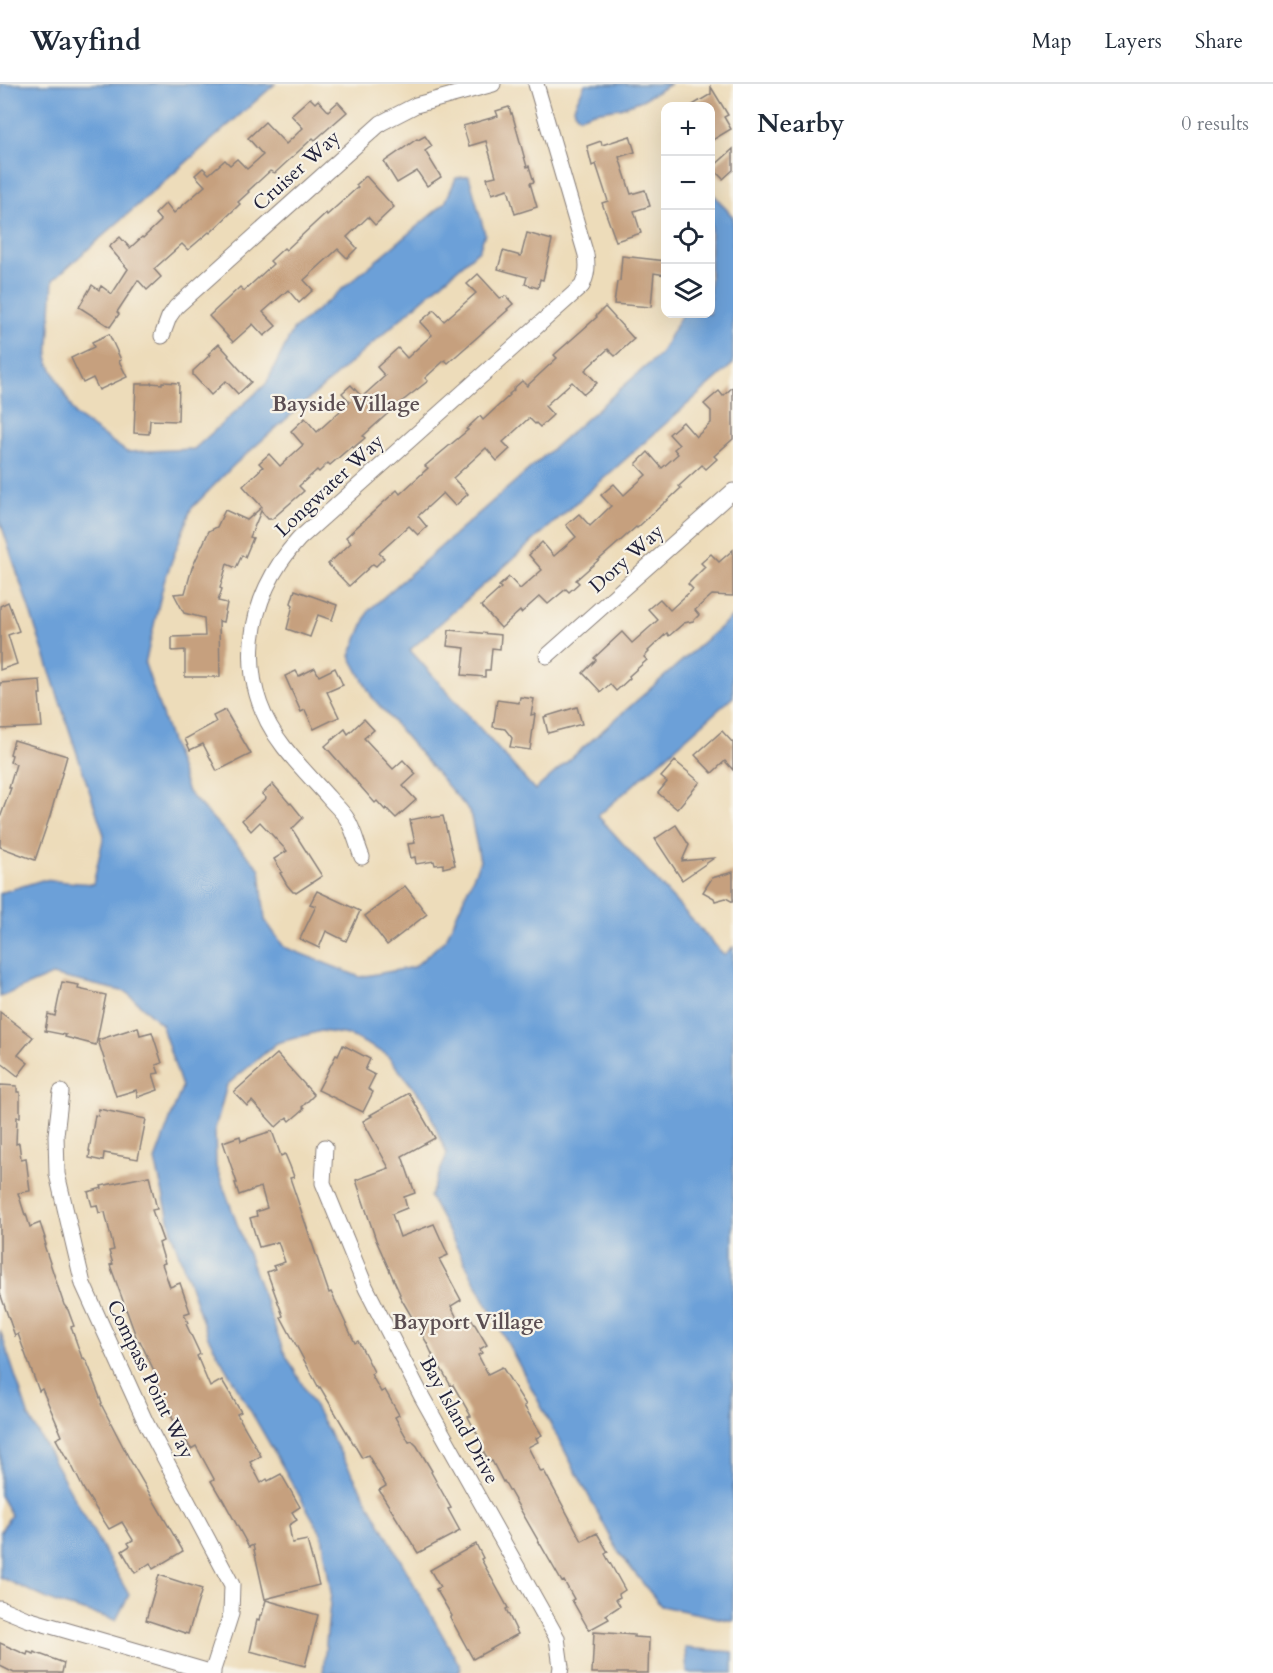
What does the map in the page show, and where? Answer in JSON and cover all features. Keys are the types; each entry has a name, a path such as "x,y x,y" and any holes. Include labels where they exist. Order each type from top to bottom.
{"street":[{"name":"Cruiser Way","path":"162,336 169,317 176,307 381,123 416,105 493,84"},
{"name":"Longwater Way","path":"362,857 347,819 284,746 262,709 252,669 251,650 257,610 278,564 299,538 582,286 588,266 586,255 536,84"},
{"name":"Dory Way","path":"548,656 733,491"},
{"name":"Compass Point Way","path":"61,1092 56,1135 57,1174 83,1284 146,1423 232,1585 231,1614 212,1673"},
{"name":"Bay Island Drive","path":"326,1147 324,1183 366,1288 422,1397 557,1638 560,1673"},
{"path":"0,1608 38,1622 212,1673"}],"water":[{"path":"0,84 275,84 53,280 48,361 76,416 127,452 194,449 266,384 293,330 445,203 456,178 469,176 485,234 479,250 234,465 191,509 164,582 145,664 188,792 260,869 265,920 284,947 360,977 414,967 446,939 480,861 470,812 372,697 350,656 369,610 660,354 680,318 715,318 715,196 733,217 733,364 410,650 535,790 733,616 733,697 598,816 724,955 733,947 733,1621 661,1606 619,1553 430,1197 447,1154 425,1102 386,1054 349,1035 321,1031 277,1043 227,1085 215,1129 216,1166 283,1350 461,1668 458,1673 323,1673 331,1593 322,1535 208,1337 174,1240 155,1160 182,1087 161,1024 126,992 52,975 0,997 0,893 42,880 93,884 104,835 0,521"},
{"path":"585,84 671,84 642,100 620,108 594,112 580,117 576,114 574,107"},
{"path":"0,1330 29,1417 129,1595 116,1620 56,1603 0,1577 0,1532 11,1515 0,1495"},
{"path":"685,1648 733,1652 733,1673 687,1673"}],"building":[{"path":"711,87 728,115 724,117 731,129 715,139 715,102 698,102 711,94"},
{"path":"310,98 315,103 318,100 328,111 338,102 347,112 315,140 313,138 275,173 270,171 248,191 238,202 240,204 210,233 188,250 182,244 154,269 161,277 147,290 138,280 110,327 79,307 92,285 99,290 101,286 112,294 128,269 109,247 120,237 130,248 161,221 155,214 166,203 174,213 205,186 195,175 203,168 209,174 225,160 230,165 237,159 247,169 263,155 248,138 265,122 286,144 303,128 291,115"},
{"path":"509,107 527,167 529,166 534,182 530,183 537,207 515,214 508,189 492,194 487,178 496,176 486,141 469,146 463,126 498,116 496,111"},
{"path":"425,136 432,146 425,151 441,177 427,186 417,171 397,183 384,162"},
{"path":"630,136 635,152 619,157 631,194 645,190 650,206 634,211 641,233 616,241 602,203 608,201 596,164 592,166 587,146 601,141 602,145"},
{"path":"733,149 733,170 723,179 715,171 715,165"},
{"path":"366,176 394,207 375,225 368,217 347,237 357,248 347,258 338,249 304,280 313,290 299,303 288,290 263,312 276,326 264,336 253,324 233,342 209,316 240,287 244,291 273,264 270,261 284,248 286,250 326,213 327,215 358,187 356,185"},
{"path":"527,233 552,240 543,280 540,279 538,288 525,284 527,277 498,269 503,251 521,256"},
{"path":"622,256 661,260 661,274 654,273 651,307 614,304 617,282 620,281"},
{"path":"478,274 500,298 506,296 513,304 448,363 445,360 425,378 428,381 396,406 363,436 365,438 330,465 328,463 319,472 317,470 299,486 304,491 272,519 268,519 261,511 250,537 253,538 245,557 242,555 236,568 227,564 220,588 222,589 218,601 227,603 223,622 219,621 220,677 185,677 185,650 172,651 172,637 205,636 204,618 184,613 174,594 185,593 192,568 209,531 217,527 225,510 247,520 262,507 243,486 263,467 259,463 269,454 280,466 303,445 291,431 305,418 317,432 350,402 342,393 351,385 362,397 385,376 377,367 398,348 407,358 432,335 420,322 434,310 444,321 476,293 467,284"},
{"path":"605,307 634,339 615,356 608,349 585,370 597,383 584,394 572,382 545,406 553,415 540,427 529,418 503,442 510,449 497,461 486,448 453,478 468,494 455,506 443,493 418,516 427,527 418,535 409,526 379,553 384,558 376,566 373,564 349,586 328,564 351,543 346,537 397,490 400,494 428,468 425,466 468,430 466,429 480,416 483,420 522,381 527,386 557,358 554,355"},
{"path":"109,334 127,377 99,390 93,378 83,383 71,358 94,347 92,342"},
{"path":"219,344 251,382 238,394 226,381 211,395 193,375 193,371"},
{"path":"162,382 179,383 178,421 150,420 149,434 134,433 136,384 162,384"},
{"path":"733,387 733,439 714,456 717,459 706,469 702,465 679,486 681,488 666,502 576,580 579,583 569,592 566,589 548,604 540,596 501,628 481,606 501,588 499,586 509,577 520,589 542,570 529,555 542,542 554,556 576,537 566,525 579,514 590,526 611,506 601,495 614,484 624,495 646,475 636,464 648,452 662,468 678,454 674,449 679,445 669,434 683,422 696,437 711,423 711,411 704,404 719,391 723,396"},
{"path":"733,550 733,596 712,595 695,610 699,615 693,621 684,623 669,636 667,633 648,651 644,657 647,660 616,691 610,684 601,692 583,673 596,660 594,658 622,632 632,643 658,620 648,609 660,599 670,610 693,589 688,584 705,567 701,563 711,554 719,562"},
{"path":"295,590 337,605 332,620 318,615 310,637 287,629"},
{"path":"8,602 19,631 8,635 17,664 0,670 0,606"},
{"path":"449,630 501,635 500,649 492,648 490,670 485,670 485,677 462,675 465,648 447,646"},
{"path":"315,668 319,676 335,668 343,685 327,692 339,717 314,729 305,710 301,712 285,676 296,671 299,676"},
{"path":"40,680 42,727 0,729 0,683"},
{"path":"520,697 534,699 531,715 535,714 530,750 510,747 512,738 505,729 493,727 497,700 519,703"},
{"path":"577,707 582,724 548,733 544,717"},
{"path":"225,710 251,754 217,771 203,744 190,750 185,739 216,722 213,716"},
{"path":"364,719 374,730 364,738 393,769 403,760 416,774 403,786 416,800 396,818 377,801 375,803 325,746 345,729 348,734"},
{"path":"722,731 733,743 733,770 725,761 712,773 695,755"},
{"path":"14,740 67,756 35,860 0,847 0,818 11,788 9,788 16,764 10,762"},
{"path":"675,761 700,782 677,809 658,793 667,782 661,777"},
{"path":"273,784 303,818 292,829 322,876 296,893 287,885 274,859 287,851 260,822 251,831 242,820 266,798 262,794"},
{"path":"430,816 431,818 443,816 455,865 443,868 443,864 435,865 434,861 416,864 415,857 411,858 408,844 415,843 410,820"},
{"path":"676,825 689,845 682,861 714,858 682,880 655,839"},
{"path":"733,872 733,902 726,898 715,901 703,892 712,878"},
{"path":"405,886 427,914 387,945 365,916"},
{"path":"317,891 360,911 346,941 326,931 319,948 300,939 316,906 310,904"},
{"path":"62,982 79,985 78,989 106,995 96,1045 45,1031 48,1014 55,1016"},
{"path":"0,1012 33,1037 18,1055 28,1063 18,1076 0,1062"},
{"path":"138,1027 140,1035 152,1032 162,1063 156,1065 159,1073 153,1074 158,1090 138,1097 136,1090 116,1096 98,1040"},
{"path":"343,1045 370,1059 365,1070 375,1075 368,1089 373,1092 363,1112 318,1090"},
{"path":"277,1054 314,1095 302,1107 304,1109 290,1121 287,1117 276,1127 252,1101 247,1106 234,1092"},
{"path":"0,1085 17,1086 17,1092 20,1092 20,1117 17,1117 16,1144 19,1143 21,1159 26,1158 30,1191 18,1193 25,1215 30,1227 40,1223 45,1238 46,1245 44,1245 64,1305 74,1326 71,1327 82,1358 87,1362 93,1377 101,1404 130,1460 183,1551 153,1569 150,1563 135,1573 122,1551 130,1546 128,1543 133,1540 122,1522 109,1529 84,1490 56,1439 62,1436 42,1389 39,1391 18,1334 15,1336 0,1293"},
{"path":"409,1093 435,1138 402,1156 415,1193 404,1197 407,1208 392,1214 400,1237 434,1224 448,1255 439,1259 461,1300 451,1306 460,1324 471,1318 487,1345 480,1349 482,1353 478,1355 488,1374 502,1367 526,1405 524,1406 542,1435 536,1438 538,1442 528,1447 541,1472 544,1471 582,1541 597,1533 608,1552 605,1554 625,1590 616,1599 620,1606 606,1615 609,1619 589,1630 564,1581 562,1582 492,1461 490,1462 481,1448 483,1447 479,1442 481,1441 468,1417 471,1416 453,1385 451,1386 439,1365 437,1366 431,1357 433,1356 427,1343 399,1295 376,1240 356,1180 389,1168 363,1121"},
{"path":"99,1109 146,1119 138,1159 104,1153 103,1161 89,1158 95,1115 98,1116"},
{"path":"272,1131 281,1156 285,1154 294,1177 290,1178 329,1293 331,1292 355,1343 358,1341 368,1360 374,1372 371,1374 381,1392 385,1390 399,1415 395,1417 409,1442 412,1441 417,1446 432,1471 460,1531 418,1553 379,1490 386,1486 368,1455 362,1458 319,1388 281,1317 283,1316 267,1272 275,1269 273,1266 285,1262 278,1242 259,1247 250,1218 257,1216 256,1212 267,1208 261,1187 239,1195 223,1142 240,1136 241,1141"},
{"path":"149,1176 157,1209 152,1210 163,1241 159,1243 165,1263 162,1264 170,1287 180,1283 190,1312 184,1314 188,1323 186,1324 200,1354 197,1356 210,1387 222,1380 241,1412 237,1414 261,1456 250,1462 261,1483 281,1474 300,1507 292,1512 297,1520 289,1525 292,1543 307,1540 319,1585 265,1599 253,1545 249,1547 211,1481 214,1479 196,1446 191,1449 171,1416 153,1374 155,1373 140,1341 138,1342 110,1265 113,1264 109,1251 114,1250 105,1212 99,1213 97,1205 92,1206 88,1192 102,1188 101,1186"},
{"path":"476,1544 483,1558 481,1559 508,1608 506,1609 518,1634 473,1659 436,1589 440,1587 430,1570"},
{"path":"159,1575 202,1589 188,1634 146,1620"},
{"path":"266,1600 318,1615 305,1666 250,1651 257,1620 259,1621 262,1615"},
{"path":"594,1632 649,1638 648,1673 592,1673"},
{"path":"0,1643 27,1655 28,1652 34,1654 34,1652 64,1663 62,1673 14,1673 0,1666"}],"district":[{"name":"Bayside Village","path":"346,404"},
{"name":"Bayport Village","path":"468,1322"}]}
